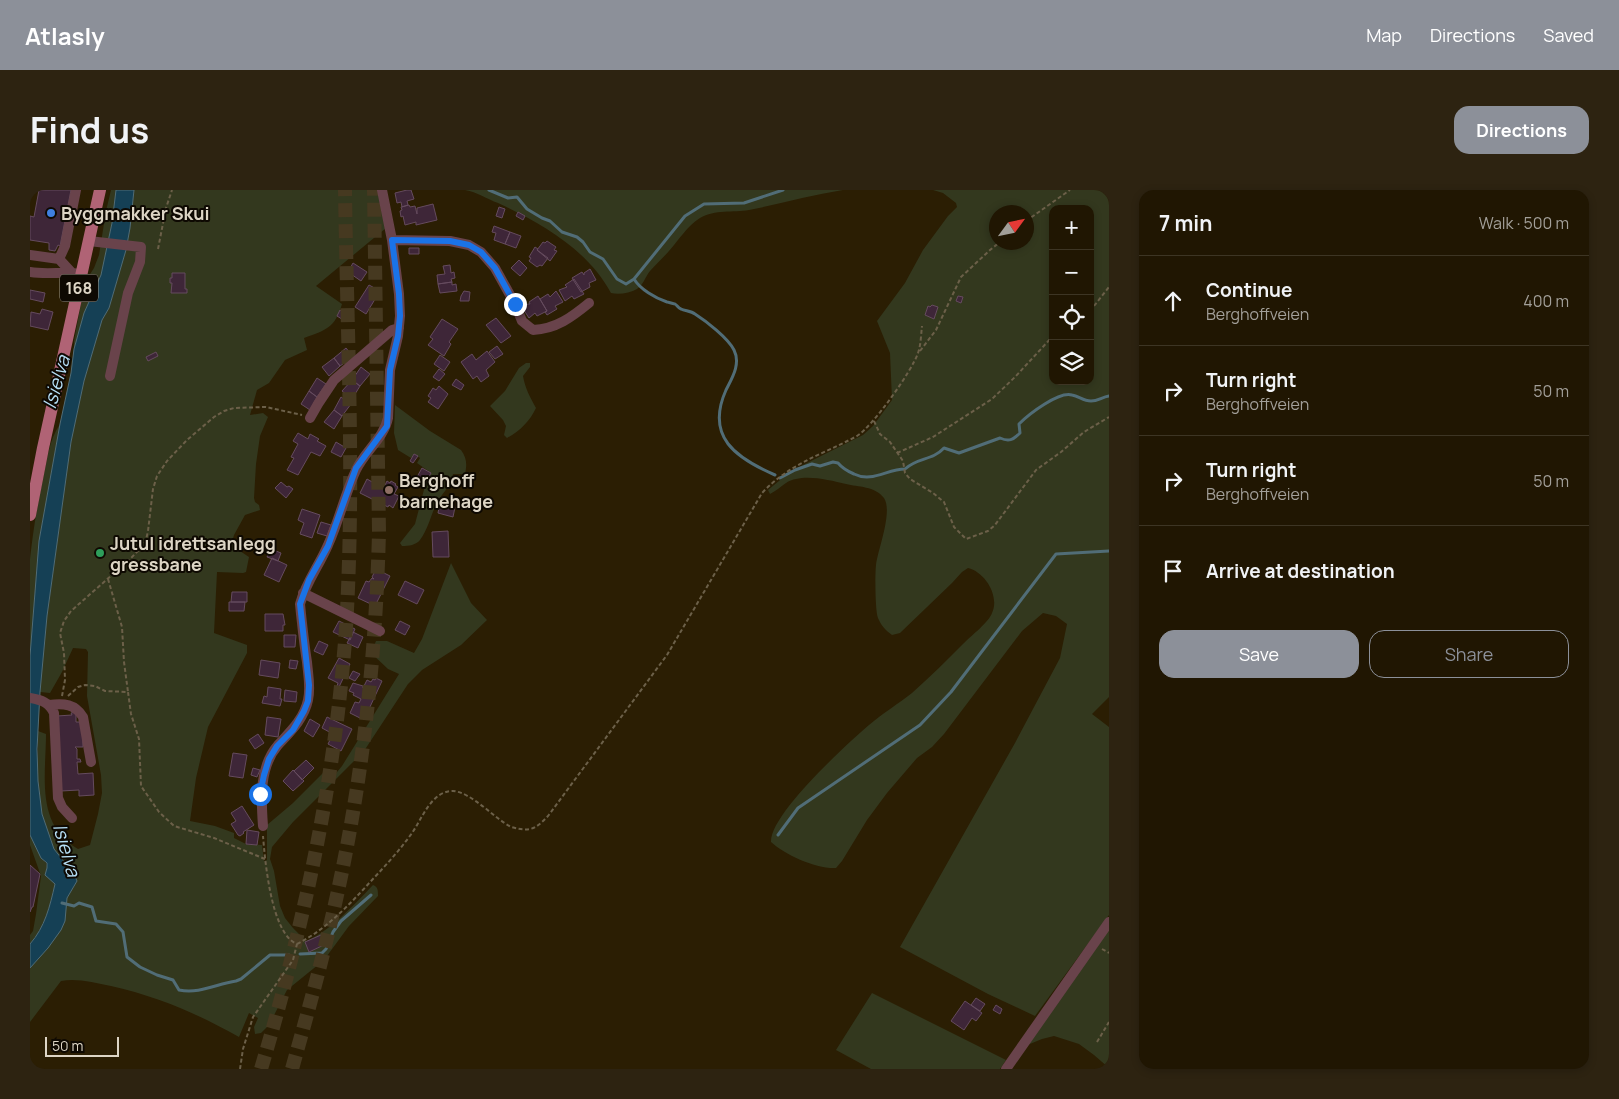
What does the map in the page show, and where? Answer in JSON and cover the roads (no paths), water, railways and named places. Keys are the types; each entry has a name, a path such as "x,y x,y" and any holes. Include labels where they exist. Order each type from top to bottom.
{"main road":[{"name":"168","path":"30,515 77,274 95,242 100,190"}],"street":[{"path":"59,259 65,246 76,190"},
{"path":"263,826 260,794 269,759 277,746 293,730 308,701 309,685 300,604 303,593 328,546 356,468 387,426 390,370 399,328 399,294 392,240 382,190"},
{"path":"392,240 450,241 469,245 481,252 495,268 522,321 533,330 562,323 589,303"},
{"path":"95,242 141,246 140,262 128,293 110,376"},
{"path":"30,255 59,259 77,274"},
{"path":"30,272 77,274"},
{"path":"310,418 334,380 392,330 399,328"},
{"path":"303,593 380,631"},
{"path":"30,698 46,703 61,703 77,709 83,717 91,762"},
{"path":"46,703 54,717 58,798 62,807 72,818"},
{"path":"1006,1069 1109,922"}],"water":[{"path":"116,190 134,190 130,228 126,250 109,308 102,320 84,381 71,442 47,616 40,692 37,749 42,814 54,849 74,874 77,881 67,898 65,921 61,930 30,968 30,944 40,931 49,908 55,884 45,875 47,863 41,858 30,835 30,656 39,541 74,349 84,313 101,275 112,223"}],"waterway":[{"path":"489,190 508,198 517,197 527,209 550,221 562,232 577,237 590,252 603,259 617,279 626,284 634,279 685,216 704,204 744,203 783,190"},
{"path":"634,279 644,290 653,296 675,304 680,309 692,312 700,317 731,345 737,360 733,376 720,406 719,421 722,433 728,444 737,453 775,475"},
{"path":"780,478 812,464 820,466 833,462 838,463 852,473 867,477 905,469 915,462 935,455 944,448 959,453 1000,438 1006,440 1013,439 1020,433 1019,424 1044,404 1060,396 1072,395 1091,401 1109,396"},
{"path":"778,835 798,808 920,725 951,692 1056,554 1109,551"},
{"path":"300,954 322,953 341,921 371,895"},
{"path":"62,903 74,906 79,903 92,907 96,921 116,924 123,932 127,957 140,967 173,980 179,990 201,990 236,981 270,955 289,955"}],"tunnel":[{"path":"261,1069 291,960 316,850 335,739 341,683 349,573 350,518 350,408 345,190"},
{"path":"292,1069 329,932 348,842 362,754 372,665 379,532 374,190"}],"place":[{"name":"Byggmakker Skui","path":"51,213"},
{"name":"Berghoff barnehage","path":"389,490"},
{"name":"Jutul idrettsanlegg gressbane","path":"100,553"}],"water label":[{"name":"Isielva","path":"56,382"},
{"name":"Isielva","path":"67,850"}]}
